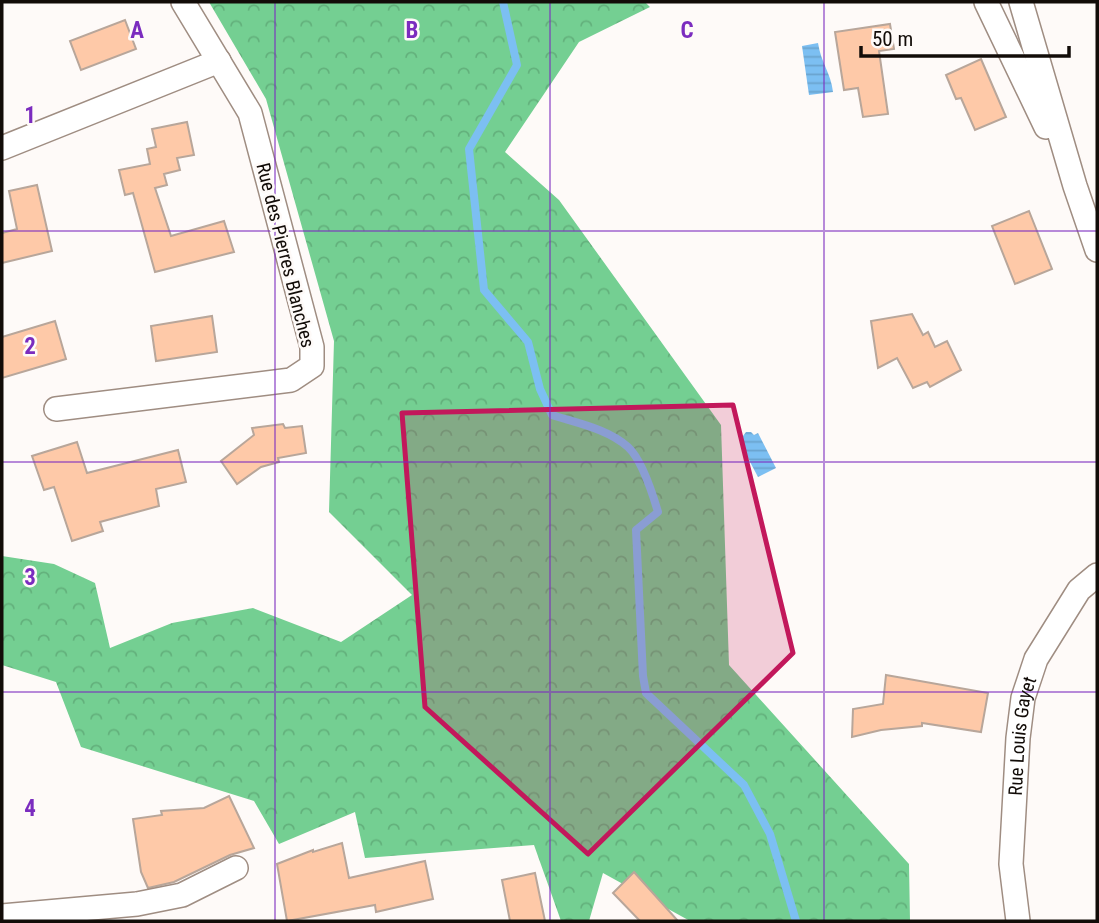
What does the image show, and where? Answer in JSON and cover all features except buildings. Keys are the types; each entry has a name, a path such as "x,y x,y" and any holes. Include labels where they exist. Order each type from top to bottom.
{"street":[{"name":"Rue des Pierres Blanches","path":"57,409 291,380 312,366 312,347 250,113 183,2"},
{"path":"986,2 1075,186"},
{"path":"1021,2 1075,186 1097,250"},
{"path":"2,148 219,61"},
{"name":"Rue Louis Gayet","path":"1018,921 1011,864 1018,738 1023,698 1036,659 1079,590 1097,575"},
{"path":"2,916 137,904 182,895 236,868"}],"highlighted area":[{"path":"733,405 793,653 588,854 425,707 402,413"}],"green space":[{"path":"209,2 645,2 650,7 579,42 505,152 559,200 721,425 729,665 909,864 910,921 690,921 603,873 589,921 561,921 534,845 365,858 355,812 279,844 254,801 81,747 56,682 2,665 2,556 54,564 95,583 110,648 172,623 253,608 341,642 412,595 329,512 334,341 266,99"}],"water":[{"path":"818,43 833,92 809,95 802,46"},
{"path":"746,432 754,435 758,433 776,468 758,477 740,443"}],"waterway":[{"path":"503,2 517,65 469,149 484,290 528,342 540,389 552,415 592,427 620,441 633,453 642,469 658,512 636,530 646,693 744,785 770,834 796,921"}]}
